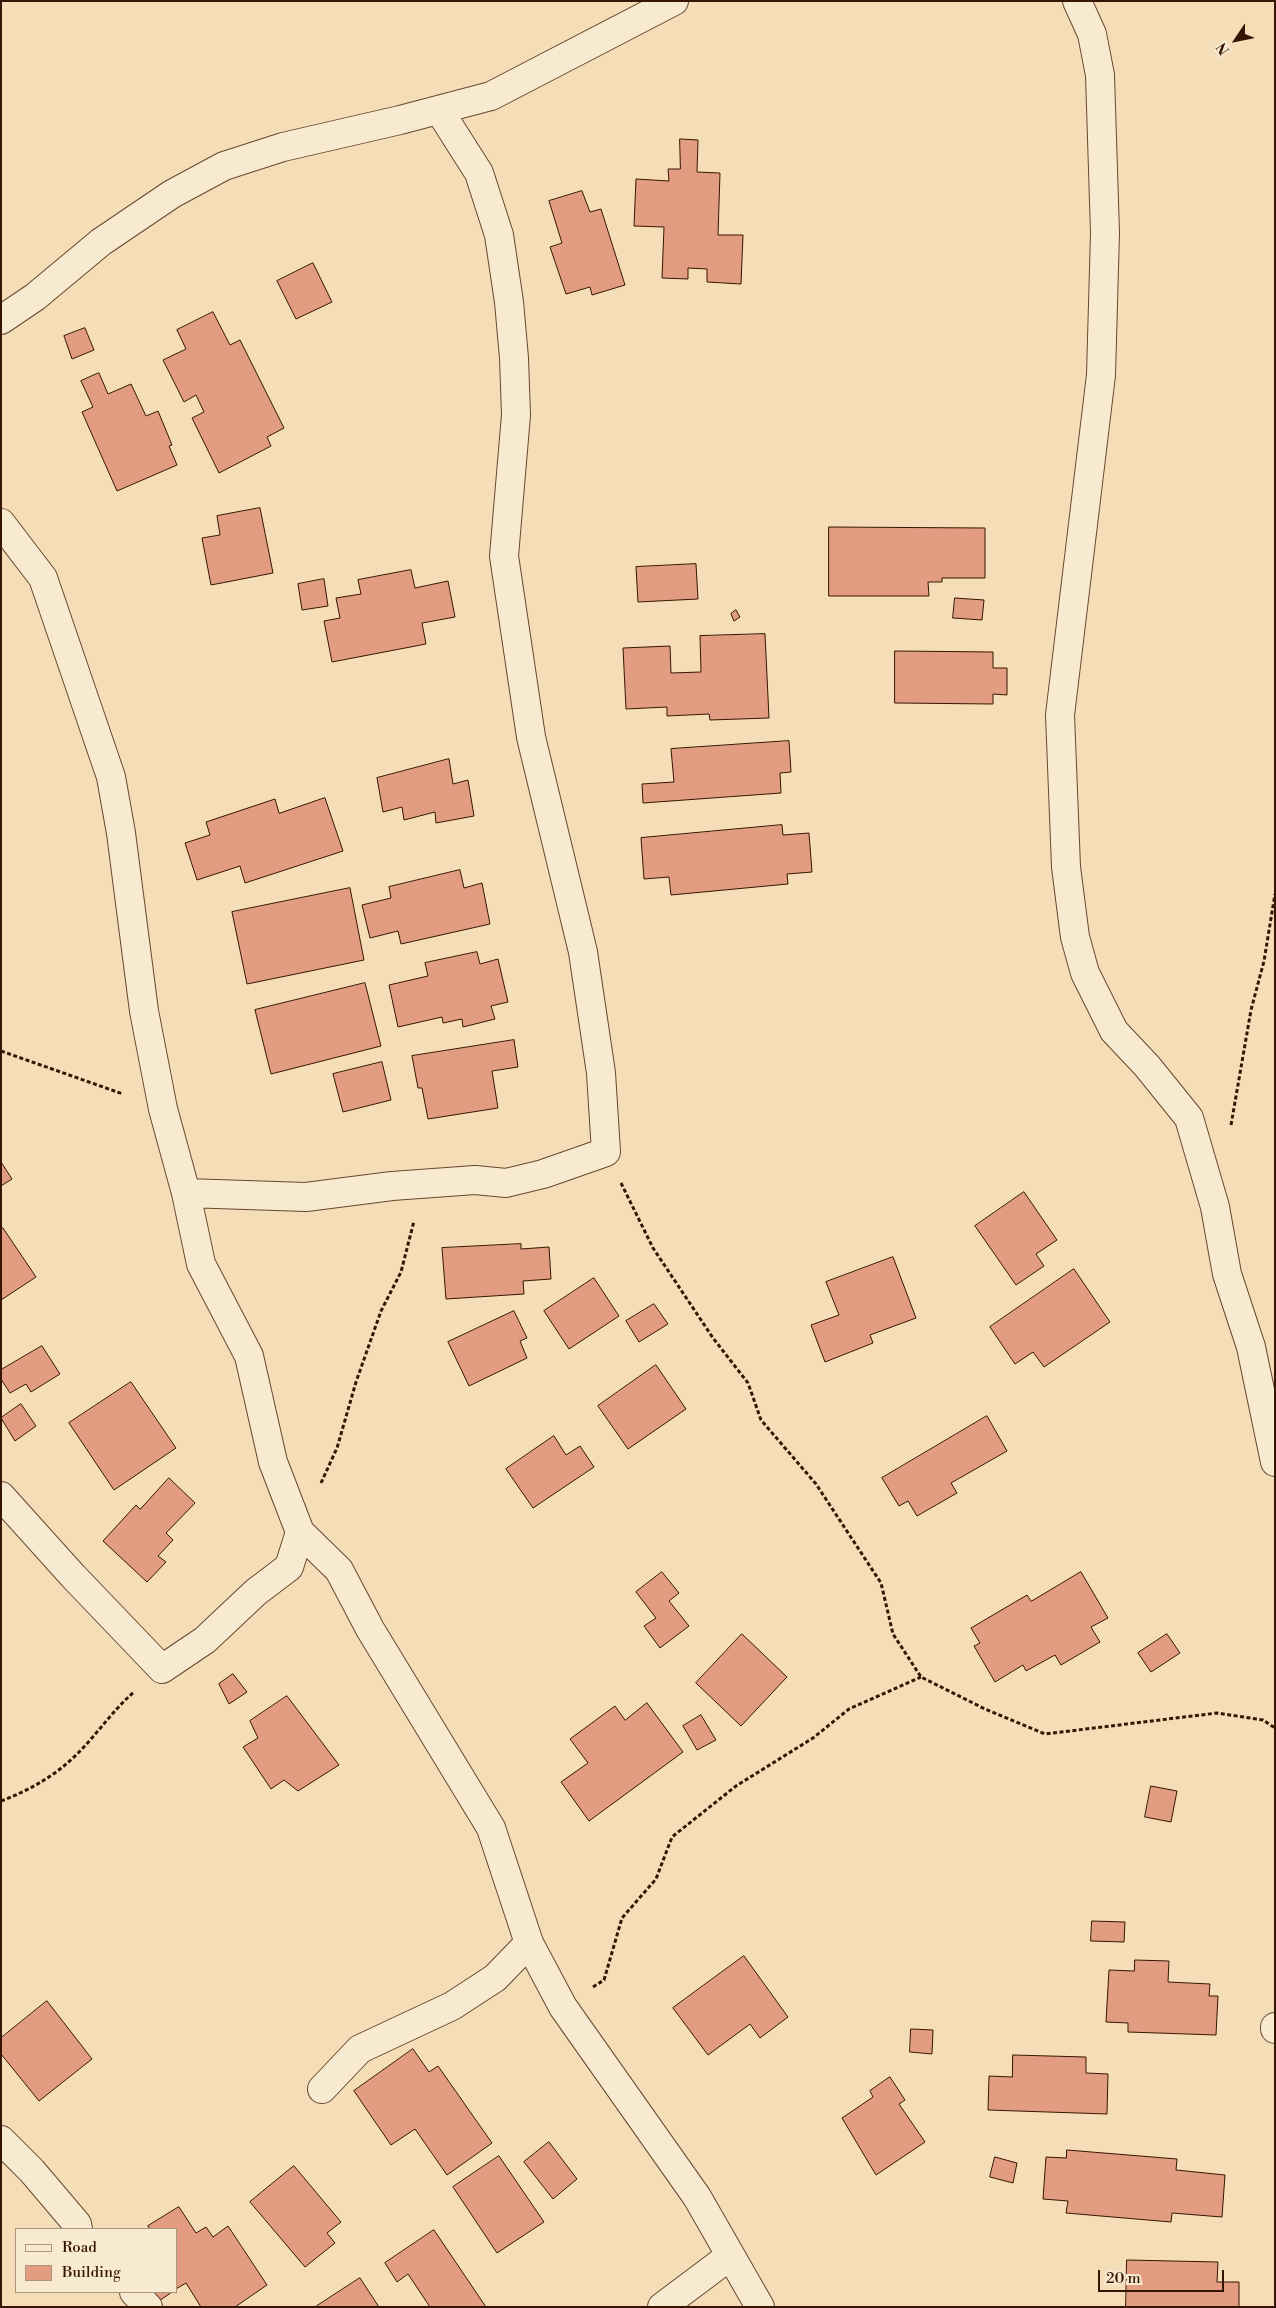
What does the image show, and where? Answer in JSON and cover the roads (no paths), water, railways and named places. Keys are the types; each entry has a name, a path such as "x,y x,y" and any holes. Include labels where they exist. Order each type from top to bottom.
{"street":[{"path":"1,320 35,297 101,242 172,194 224,166 284,147 491,96 674,1"},
{"path":"1077,1 1092,34 1100,75 1105,233 1101,375 1060,715 1066,867 1075,937 1085,973 1114,1031 1148,1066 1188,1118 1215,1207 1227,1274 1251,1347 1275,1462"},
{"path":"186,1193 306,1197 475,1180 506,1183 543,1174 606,1152 601,1073 583,952 531,737 504,556 516,414 511,330 499,235 479,173 439,110"},
{"path":"1,523 43,578 112,777 122,833 144,1011 163,1109 186,1193 201,1264 249,1356 274,1462 300,1532 339,1570 370,1629 491,1828 529,1943 563,2007 697,2197 760,2307"},
{"path":"1,1496 73,1576 162,1668 205,1640 256,1592 289,1567 300,1532"},
{"path":"322,2089 360,2049 459,2001 495,1978 529,1943"},
{"path":"1,2140 32,2171 77,2224 78,2228"},
{"path":"662,2307 730,2256"},
{"path":"135,2293 148,2307"}]}
